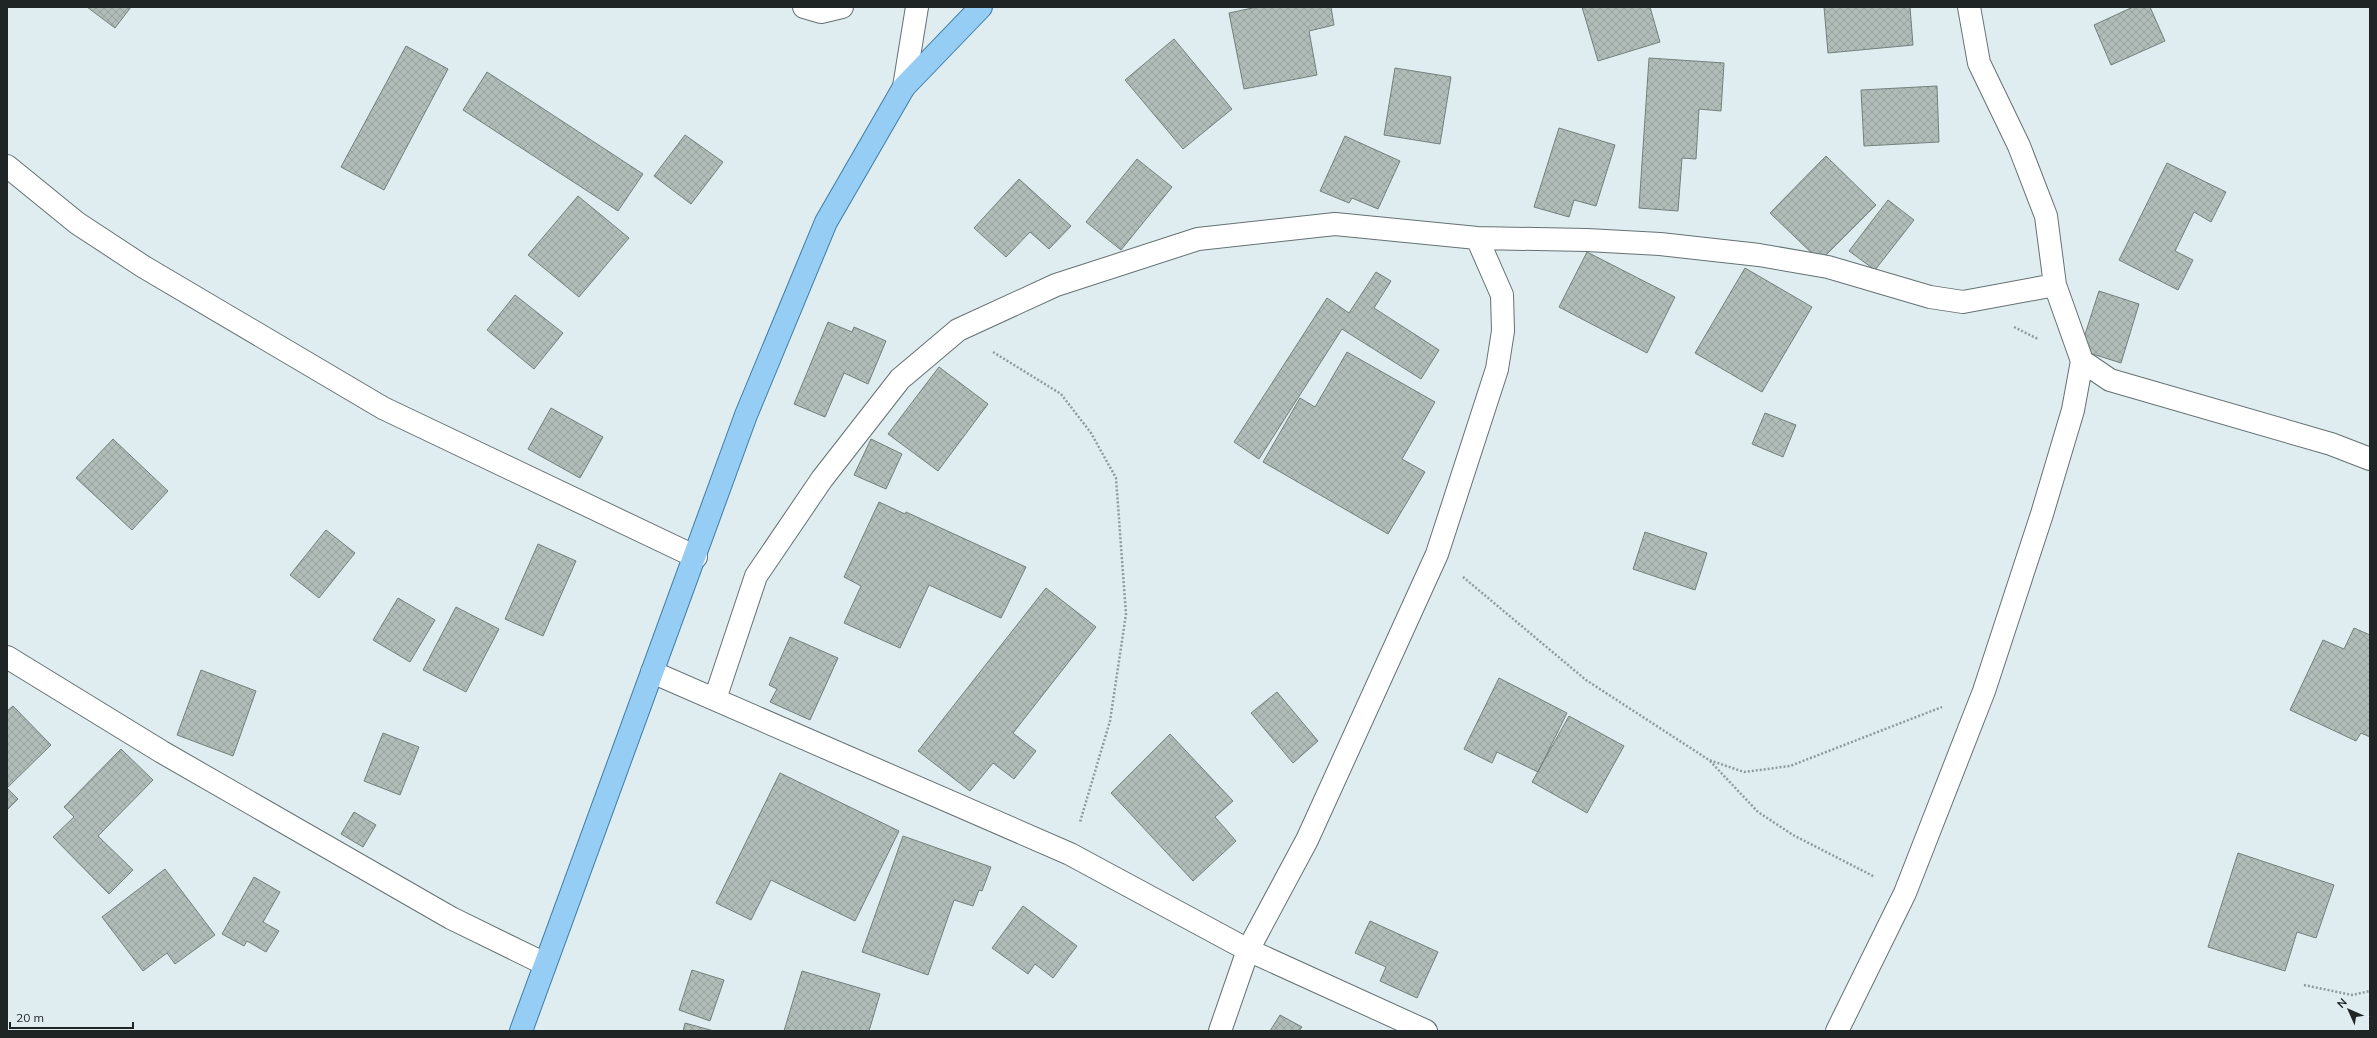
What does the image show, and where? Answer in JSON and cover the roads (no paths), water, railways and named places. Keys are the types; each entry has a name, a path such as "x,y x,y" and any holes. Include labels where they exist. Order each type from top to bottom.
{"main road":[{"path":"521,1031 652,672 696,557 746,415 826,222 904,87 981,7"}],"street":[{"path":"804,7 821,12 842,7"},
{"path":"904,87 917,7"},
{"path":"1837,1031 1905,893 1984,691 2042,514 2073,410 2082,361 2055,285 2046,216 2019,146 1979,63 1969,7"},
{"path":"7,166 77,223 144,267 383,408 696,557"},
{"path":"714,699 756,576 822,479 900,379 958,330 1056,285 1198,239 1335,224 1477,238 1587,240 1660,244 1759,255 1828,267 1930,297 1963,302 2055,285"},
{"path":"1220,1031 1248,950 1307,840 1437,554 1497,369 1503,331 1502,295 1477,238"},
{"path":"2082,361 2110,380 2331,444 2370,459"},
{"path":"7,657 162,752 444,914 545,964"},
{"path":"652,672 1070,854 1248,950 1426,1031"}]}
